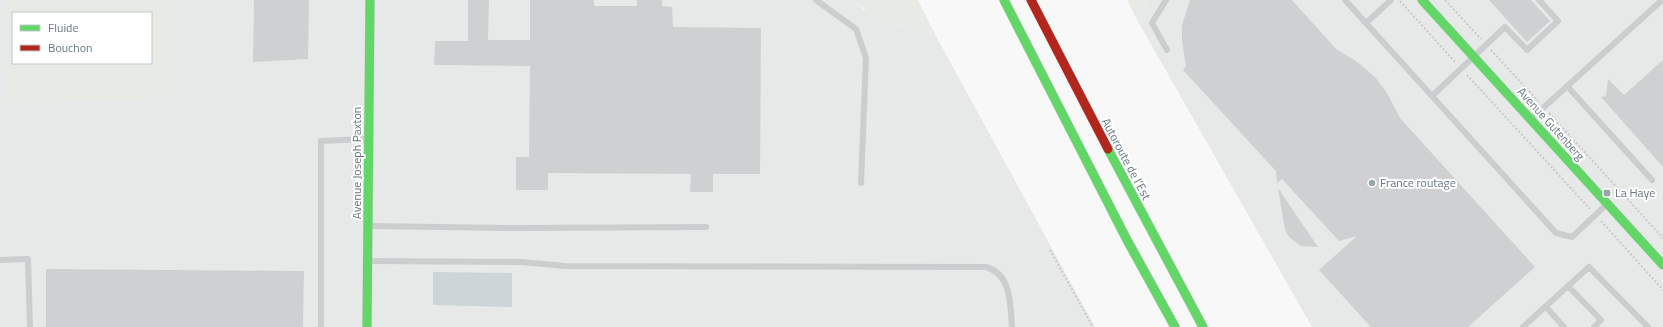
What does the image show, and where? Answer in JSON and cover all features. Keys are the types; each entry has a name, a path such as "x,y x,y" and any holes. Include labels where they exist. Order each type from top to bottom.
{"main road":[{"name":"Avenue Joseph Paxton","path":"367,327 370,0"},
{"path":"1004,0 1127,240 1176,327"},
{"name":"Autoroute de l’Est","path":"1031,0 1151,231 1203,327"},
{"name":"Avenue Gutenberg","path":"1422,0 1663,265"}],"lane":[{"path":"816,0 856,29 866,58 861,183"},
{"path":"1166,0 1152,23 1167,50"},
{"path":"1345,0 1556,233 1572,237 1608,204"},
{"path":"1366,23 1391,0"},
{"path":"1432,96 1505,27 1527,50 1558,21 1539,0"},
{"path":"1531,119 1662,0"},
{"path":"1567,86 1652,180"},
{"path":"321,327 321,142 369,139"},
{"path":"368,226 516,228 706,227"},
{"path":"0,260 28,259 30,327"},
{"path":"368,261 521,262 565,266 986,267 993,269 1001,277 1008,289 1012,327"},
{"path":"1523,327 1589,267 1648,327"},
{"path":"1568,286 1601,320 1594,327"},
{"path":"1546,307 1564,327"}],"path":[{"path":"1400,0 1663,290"},
{"path":"1445,0 1663,238"},
{"path":"1050,250 1093,327"}],"shaded area":[{"path":"0,0 854,0 863,9 899,25 936,36 1095,327 0,327"},
{"path":"5,0 175,0 175,98 5,103"},
{"path":"854,0 918,0 936,36 882,18 862,7"},
{"path":"1127,0 1149,0 1136,18"},
{"path":"1149,0 1663,0 1663,327 1312,327 1136,18"},
{"path":"433,272 512,273 512,307 433,305"}],"building":[{"path":"254,0 309,0 308,59 253,62"},
{"path":"468,0 489,0 488,40 530,40 530,0 594,0 594,6 637,6 637,0 662,0 662,6 672,7 673,27 761,28 760,174 713,174 713,192 690,192 691,174 548,173 548,190 516,190 516,157 529,157 530,66 434,65 435,41 468,41"},
{"name":"France routage","path":"1190,0 1292,0 1336,49 1356,61 1375,77 1387,93 1400,118 1535,267 1468,327 1371,327 1319,270 1357,236 1339,241 1282,179 1277,183 1276,171 1183,70 1186,66 1182,40 1182,25"},
{"path":"1489,0 1531,0 1550,21 1527,42"},
{"path":"1663,60 1663,167 1601,97 1606,96 1608,79 1624,95"},
{"path":"1278,188 1318,247 1301,246 1289,237 1285,230"},
{"path":"46,269 304,271 303,327 46,327"}],"traffic: fast":[{"path":"367,327 370,0"},
{"path":"1004,0 1127,240 1175,327"},
{"path":"1422,0 1663,265"},
{"path":"1108,149 1203,327"}],"traffic: jam":[{"path":"1031,0 1108,149"}],"place":[{"name":"France routage","path":"1372,183"},
{"name":"La Haye","path":"1607,193"}]}
